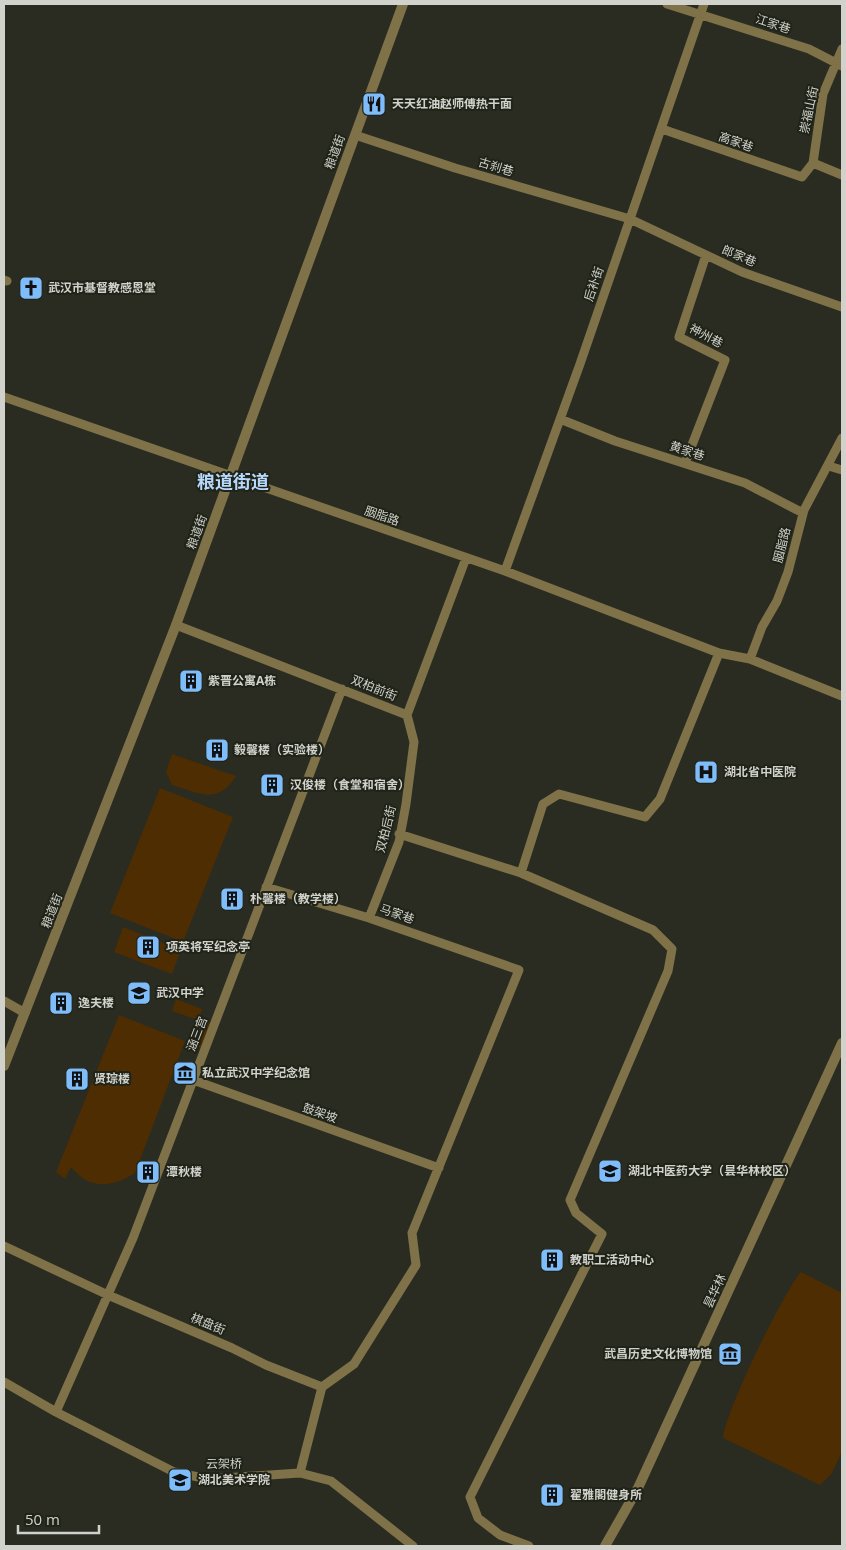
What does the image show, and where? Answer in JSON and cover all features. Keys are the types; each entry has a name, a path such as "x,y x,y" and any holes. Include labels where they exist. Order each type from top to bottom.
{"street":[{"name":"粮道街","path":"4,1066 176,625 403,4"},
{"name":"江家巷","path":"667,4 810,49 839,64"},
{"name":"后补街","path":"505,571 662,130 704,4"},
{"name":"崇福山街","path":"802,177 813,163 823,94 839,64 842,49"},
{"name":"高家巷","path":"662,130 802,177"},
{"name":"古刹巷","path":"355,135 464,171 630,220"},
{"path":"813,163 842,175"},
{"name":"郎家巷","path":"630,220 742,272 842,308"},
{"name":"神州巷","path":"685,463 725,360 679,337 706,255"},
{"name":"胭脂路","path":"4,397 505,571 719,653 750,659 842,696"},
{"name":"黄家巷","path":"560,419 615,440 745,482 803,513"},
{"name":"胭脂路","path":"750,659 762,627 777,601 788,572 803,513 842,438"},
{"path":"832,467 842,470"},
{"name":"双柏前街","path":"176,625 406,715 466,558"},
{"path":"521,873 543,804 558,794 645,817 660,799 719,653"},
{"name":"涵三宫","path":"56,1412 133,1238 342,689"},
{"name":"双柏后街","path":"369,918 399,842 406,804 414,742 406,715"},
{"path":"399,834 521,873 653,930 672,949 668,971 570,1200 576,1213 602,1234 470,1498 478,1518 500,1535 529,1546"},
{"name":"马家巷","path":"266,886 369,918 519,970 439,1168"},
{"path":"4,1002 25,1013"},
{"name":"昙华林","path":"605,1546 638,1488 842,1043"},
{"name":"鼓架坡","path":"193,1080 439,1168"},
{"path":"300,1473 322,1387 354,1364 416,1265 412,1233 439,1168"},
{"name":"棋盘街","path":"4,1246 108,1295 232,1348 266,1365 322,1387"},
{"name":"云架桥","path":"4,1382 56,1412 174,1472 208,1479 300,1473 331,1481 413,1546"}],"shaded area":[{"path":"172,754 236,776 222,791 215,794 200,794 172,785 166,772"},
{"path":"160,788 233,817 183,942 110,913"},
{"path":"123,927 181,950 172,974 114,952"},
{"path":"176,999 202,1009 199,1020 214,1024 204,1049 191,1044 198,1020 172,1011"},
{"path":"119,1015 185,1041 135,1173 118,1182 101,1184 85,1180 71,1167 65,1179 56,1172"},
{"path":"801,1272 842,1293 842,1451 832,1473 820,1485 723,1438 733,1405 756,1353 782,1303"}],"place":[{"name":"天天红油赵师傅热干面","path":"374,104"},
{"name":"武汉市基督教感恩堂","path":"31,288"},
{"name":"紫晋公寓A栋","path":"191,681"},
{"name":"毅馨楼（实验楼）","path":"217,750"},
{"name":"湖北省中医院","path":"706,772"},
{"name":"汉俊楼（食堂和宿舍）","path":"272,785"},
{"name":"朴馨楼（教学楼）","path":"232,899"},
{"name":"项英将军纪念亭","path":"148,947"},
{"name":"武汉中学","path":"139,993"},
{"name":"逸夫楼","path":"61,1003"},
{"name":"私立武汉中学纪念馆","path":"185,1073"},
{"name":"贤琮楼","path":"77,1079"},
{"name":"湖北中医药大学（昙华林校区）","path":"610,1171"},
{"name":"潭秋楼","path":"148,1172"},
{"name":"教职工活动中心","path":"552,1260"},
{"name":"武昌历史文化博物馆","path":"730,1354"},
{"name":"湖北美术学院","path":"180,1480"},
{"name":"翟雅閣健身所","path":"552,1495"}],"district":[{"name":"粮道街道","path":"233,482"}]}
